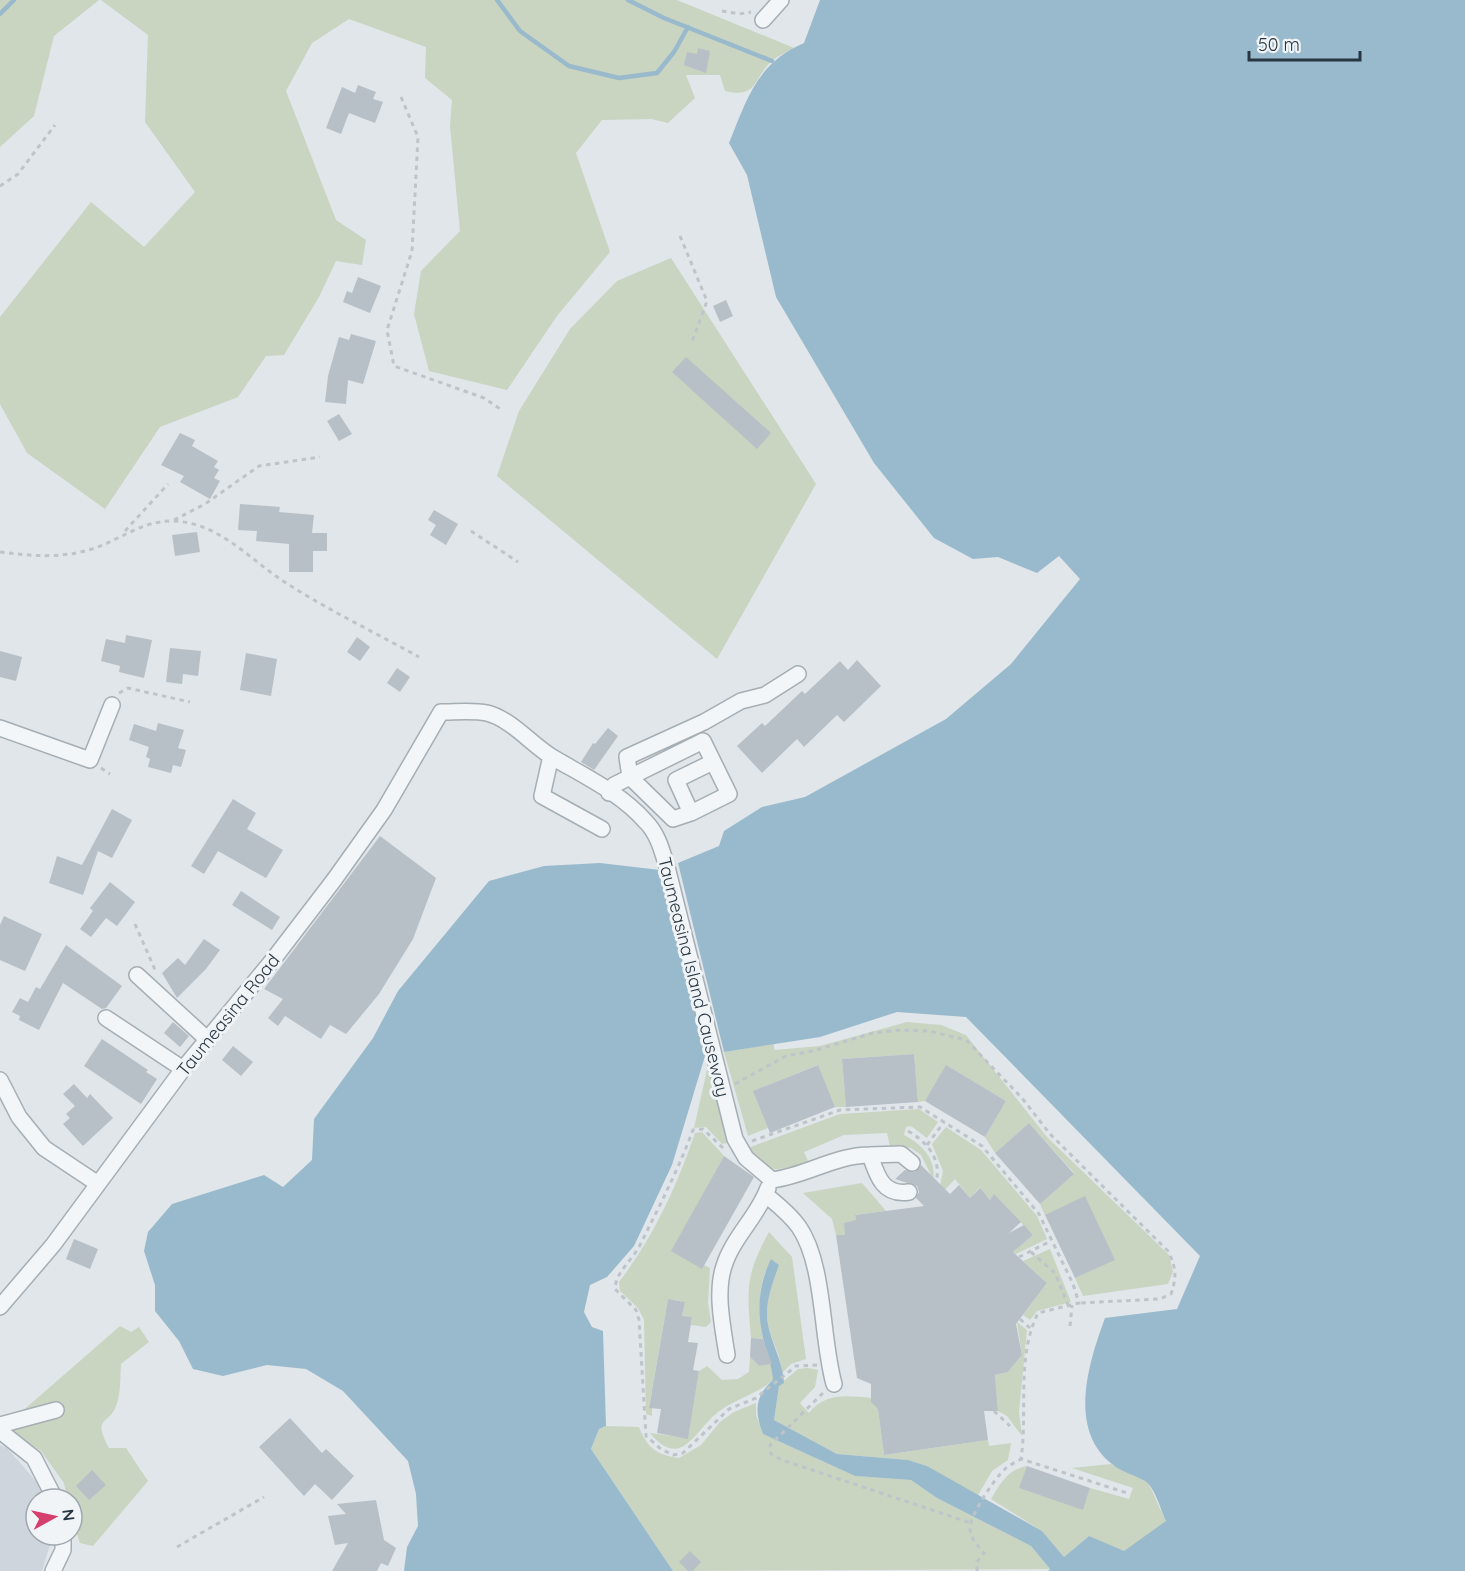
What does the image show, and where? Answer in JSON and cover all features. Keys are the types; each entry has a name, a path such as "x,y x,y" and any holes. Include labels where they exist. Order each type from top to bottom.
{"street":[{"path":"763,20 782,0"},
{"path":"609,793 614,785 630,777 703,741 729,794 691,813 673,819 630,777 627,757 704,722 741,701 765,695 798,674"},
{"path":"0,728 90,760 112,705"},
{"name":"Taumeasina Island Causeway","path":"441,712 488,714 503,721 551,756 583,773 647,823 660,842 738,1145 746,1158 772,1180"},
{"name":"Taumeasina Road","path":"0,1307 53,1245 183,1069 327,889 384,810 441,712"},
{"path":"551,756 542,796 602,830"},
{"path":"691,813 676,780 713,762"},
{"path":"137,975 208,1040"},
{"path":"106,1018 183,1069"},
{"path":"0,1080 19,1117 45,1148 98,1184"},
{"path":"727,1355 721,1293 724,1266 766,1195 772,1180 789,1178 850,1155 901,1154 912,1163"},
{"path":"870,1155 881,1182 888,1191 899,1194 909,1192"},
{"path":"766,1195 784,1209 800,1228 807,1244 814,1266 829,1368 834,1384"},
{"path":"0,1425 56,1410"},
{"path":"0,1431 34,1458 50,1487"},
{"path":"53,1571 63,1547"}],"path":[{"path":"401,97 418,137 412,250 387,330 394,366 484,398 503,411"},
{"path":"0,186 18,174 55,125"},
{"path":"680,236 707,301 692,342"},
{"path":"0,552 45,557 71,555 98,547 124,533 172,521 205,504 259,466 321,457"},
{"path":"124,533 168,484"},
{"path":"172,521 221,535 283,580 419,657"},
{"path":"471,531 518,562"},
{"path":"112,705 118,694 128,688 190,702"},
{"path":"135,924 159,980"},
{"path":"723,1092 786,1056 813,1051 873,1033 901,1030 929,1031 966,1040 1022,1098 1050,1134 1168,1251 1175,1267 1175,1282 1170,1294 1160,1299 1079,1303 1038,1313 1030,1328 1022,1412 1024,1436 1021,1459"},
{"path":"829,1368 796,1366 763,1393 723,1414 683,1453 672,1455 652,1444 644,1428 639,1320 636,1310 615,1289 621,1270 638,1249 676,1172 693,1130 703,1129 723,1148 840,1110 920,1107 982,1146 1039,1214 1074,1284 1079,1303"},
{"path":"927,1145 944,1122"},
{"path":"908,1131 927,1145 937,1165 936,1182"},
{"path":"1019,1257 1051,1241"},
{"path":"1030,1252 1055,1273 1070,1305 1070,1326"},
{"path":"1020,1319 1030,1328"},
{"path":"834,1384 770,1445 771,1454 782,1461 971,1523"},
{"path":"994,1411 1010,1426"},
{"path":"977,1571 977,1562 984,1553 974,1541 971,1523 984,1498 1006,1467 1021,1459 1127,1493"},
{"path":"177,1548 264,1497"}],"shaded area":[{"path":"0,1445 7,1448 41,1487 24,1487 24,1547 49,1547 42,1571 0,1571"}],"green space":[{"path":"0,0 99,0 54,36 34,116 0,147"},
{"path":"101,0 677,0 794,48 773,60 754,85 744,92 725,91 720,75 686,75 695,98 668,123 651,119 602,120 576,153 610,252 557,316 507,390 429,371 414,314 421,271 460,231 450,126 452,100 425,78 426,47 349,19 312,43 286,91 336,220 366,240 362,265 336,261 319,297 284,355 266,356 238,397 160,427 105,509 27,453 0,404 0,317 91,202 144,247 195,192 145,122 148,35"},
{"path":"671,258 816,484 717,659 497,476 519,411 570,329 617,281"},
{"path":"907,1022 941,1025 966,1035 1047,1137 1169,1255 1173,1272 1168,1284 1083,1296 1075,1278 1114,1260 1045,1215 1040,1204 1074,1173 1029,1123 995,1153 985,1137 1006,1101 947,1066 925,1101 918,1102 914,1054 842,1059 846,1107 835,1107 817,1065 754,1091 768,1128 748,1136 724,1052 774,1044 774,1050 820,1046"},
{"path":"709,1061 727,1143 722,1144 706,1127 694,1128"},
{"path":"919,1109 938,1122 927,1138 911,1126 906,1127 904,1135 916,1142 930,1158 934,1172 933,1179 921,1155 911,1148 890,1147 887,1133 844,1135 804,1152 808,1161 794,1167 769,1170 748,1148 840,1114"},
{"path":"946,1127 981,1150 1037,1216 1047,1239 1016,1254 1013,1252 1033,1235 994,1195 990,1200 979,1188 970,1198 955,1179 944,1191 940,1186 943,1171 932,1144"},
{"path":"702,1132 724,1156 672,1251 702,1268 704,1265 710,1268 708,1303 711,1322 706,1327 691,1325 692,1318 682,1316 685,1302 668,1299 649,1407 652,1408 652,1416 646,1414 644,1320 638,1308 620,1291 619,1282 643,1248 663,1211 695,1133"},
{"path":"862,1183 886,1211 855,1215 856,1220 845,1235 836,1235 832,1219 803,1193"},
{"path":"769,1232 792,1257 806,1359 791,1364 782,1373 767,1320 769,1296 779,1265 772,1260 761,1288 763,1339 751,1338 750,1283 756,1260"},
{"path":"1050,1249 1071,1302 1037,1311 1030,1320 1023,1315 1047,1283 1023,1261"},
{"path":"1017,1322 1027,1330 1019,1412 1022,1436 1007,1416 998,1411 995,1375 1008,1372 1022,1355"},
{"path":"120,1326 131,1332 139,1327 149,1342 121,1364 117,1403 102,1425 109,1448 126,1448 148,1481 93,1546 84,1544 84,1487 65,1487 41,1451 3,1428"},
{"path":"750,1357 759,1366 772,1364 773,1380 721,1410 680,1448 672,1449 662,1444 650,1433 688,1438 699,1371 707,1366 722,1380 738,1379 749,1372"},
{"path":"798,1369 818,1370 815,1387 800,1403 809,1413 830,1398 845,1396 871,1398 878,1409 884,1455 988,1440 989,1446 1011,1443 1008,1460 992,1471 977,1497 927,1466 908,1460 837,1454 774,1420 779,1385"},
{"path":"756,1403 756,1415 763,1434 855,1476 911,1480 937,1498 1031,1546 1050,1569 673,1571 591,1449 599,1429 606,1426 639,1427 649,1445 654,1449 665,1455 679,1458 701,1445 720,1422 734,1412"},
{"path":"1111,1464 1148,1482 1166,1522 1123,1552 1089,1536 1064,1557 1042,1531 991,1499 1010,1474 1027,1466 1020,1488 1083,1509 1090,1488 1129,1499 1133,1488 1072,1468"}],"water":[{"path":"820,0 1465,0 1465,1571 1048,1571 1050,1569 1031,1546 937,1498 911,1480 855,1476 763,1434 758,1418 758,1404 763,1392 773,1380 761,1328 759,1308 763,1279 771,1259 779,1265 769,1296 767,1321 784,1383 779,1386 774,1420 837,1454 908,1460 927,1466 1042,1531 1064,1557 1089,1536 1124,1551 1166,1521 1149,1484 1112,1464 1098,1449 1090,1433 1086,1414 1086,1394 1093,1354 1105,1318 1177,1309 1200,1256 966,1017 897,1012 820,1037 724,1052 678,863 719,846 724,831 762,807 805,797 946,719 1011,664 1080,579 1059,556 1037,573 998,557 973,559 934,538 874,463 776,297 747,175 729,143 748,97 764,72 788,51 804,43"},
{"path":"600,863 660,870 705,1056 672,1165 634,1246 607,1277 590,1285 584,1312 592,1327 603,1331 606,1426 599,1429 591,1449 673,1571 404,1571 407,1547 418,1526 416,1494 408,1461 343,1391 306,1369 267,1365 223,1376 193,1369 179,1341 155,1311 155,1285 144,1251 148,1232 172,1204 264,1175 283,1187 312,1160 314,1119 373,1038 398,991 489,881 544,866"}],"building":[{"path":"698,48 710,51 706,73 684,65 687,52 697,54"},
{"path":"358,85 376,92 373,99 383,102 375,123 349,113 341,134 326,128 342,87 355,93"},
{"path":"358,277 381,286 370,313 343,302 347,291 352,293"},
{"path":"726,300 733,316 720,322 713,306"},
{"path":"351,334 376,341 363,384 348,380 346,404 325,402 328,376 339,337 349,340"},
{"path":"686,357 771,433 757,449 672,372"},
{"path":"339,414 352,434 339,441 327,421"},
{"path":"180,433 195,440 192,446 218,461 214,467 219,470 214,478 220,481 210,499 180,482 184,476 161,465"},
{"path":"240,504 280,507 279,512 314,515 312,533 327,533 327,551 313,551 313,572 289,572 289,544 256,541 257,531 238,530"},
{"path":"434,510 458,524 446,545 430,535 436,525 428,520"},
{"path":"197,532 200,552 175,556 172,535"},
{"path":"126,635 152,640 144,678 119,672 120,666 101,661 106,639 125,643"},
{"path":"357,637 370,647 360,661 347,652"},
{"path":"170,648 201,651 198,676 183,674 182,684 166,682"},
{"path":"0,651 22,657 16,681 0,677"},
{"path":"246,653 277,659 271,696 240,690"},
{"path":"857,660 881,686 844,722 837,715 804,747 797,739 762,773 737,746 762,723 765,726 802,691 805,694 840,661 848,670"},
{"path":"397,668 410,677 400,692 387,683"},
{"path":"158,723 184,730 178,748 186,750 181,767 173,765 171,773 148,767 150,759 146,757 149,747 129,740 134,724 156,731"},
{"path":"608,728 618,736 594,770 581,762 593,743 595,744"},
{"path":"233,799 256,813 247,829 283,850 266,878 218,851 204,874 191,866"},
{"path":"112,809 132,820 112,858 98,851 83,895 49,883 57,856 82,865"},
{"path":"380,836 436,878 413,939 379,994 346,1034 330,1025 321,1039 285,1016 278,1026 268,1018 283,999 264,989"},
{"path":"110,882 135,902 117,926 106,918 91,937 80,929 93,911 90,908"},
{"path":"241,891 280,917 272,930 232,905"},
{"path":"4,916 42,934 25,971 0,960 0,925"},
{"path":"204,939 220,950 206,969 177,998 162,973 178,958 185,965"},
{"path":"66,945 122,986 106,1008 102,1009 63,983 39,1030 19,1020 20,1016 12,1012 20,998 28,1002 36,987 40,989"},
{"path":"173,1022 189,1036 180,1047 164,1033"},
{"path":"102,1039 148,1070 146,1072 157,1079 141,1104 84,1066"},
{"path":"233,1046 253,1062 241,1076 222,1060"},
{"path":"914,1054 918,1102 846,1107 842,1059"},
{"path":"818,1065 835,1107 770,1133 753,1091"},
{"path":"946,1065 1006,1101 985,1137 925,1101"},
{"path":"74,1084 87,1098 90,1094 113,1118 83,1146 63,1124 70,1118 66,1114 75,1106 63,1094"},
{"path":"1029,1123 1074,1174 1040,1204 995,1153"},
{"path":"724,1156 754,1177 702,1269 671,1251"},
{"path":"921,1165 950,1194 959,1185 970,1198 980,1188 990,1200 994,1194 1021,1222 1009,1233 1024,1225 1033,1235 1013,1252 1047,1283 1016,1324 1022,1355 1008,1372 995,1375 998,1411 984,1411 988,1440 884,1455 878,1409 871,1402 871,1384 857,1378 836,1235 845,1235 844,1223 856,1220 855,1215 924,1206 916,1198 919,1192 917,1186 895,1179 905,1170 915,1172"},
{"path":"1085,1196 1115,1260 1075,1278 1045,1215"},
{"path":"74,1239 98,1249 90,1269 66,1259"},
{"path":"668,1299 685,1302 682,1316 692,1317 688,1342 698,1343 693,1370 699,1371 688,1439 657,1433 661,1409 649,1408"},
{"path":"751,1338 763,1339 772,1364 759,1366 750,1357"},
{"path":"290,1418 322,1453 326,1449 354,1476 332,1500 315,1484 304,1496 259,1447"},
{"path":"1027,1466 1090,1488 1083,1510 1019,1488"},
{"path":"92,1470 106,1485 89,1500 84,1495 84,1487 76,1486"},
{"path":"376,1500 384,1540 396,1548 388,1566 381,1563 377,1571 332,1571 348,1543 335,1545 328,1516 346,1514 337,1504"},
{"path":"690,1551 701,1562 693,1571 688,1571 679,1562"}],"waterway":[{"path":"0,14 14,0"},
{"path":"497,0 520,31 569,66 619,78 657,73 674,52 688,27"},
{"path":"628,0 664,18 772,61"}]}
